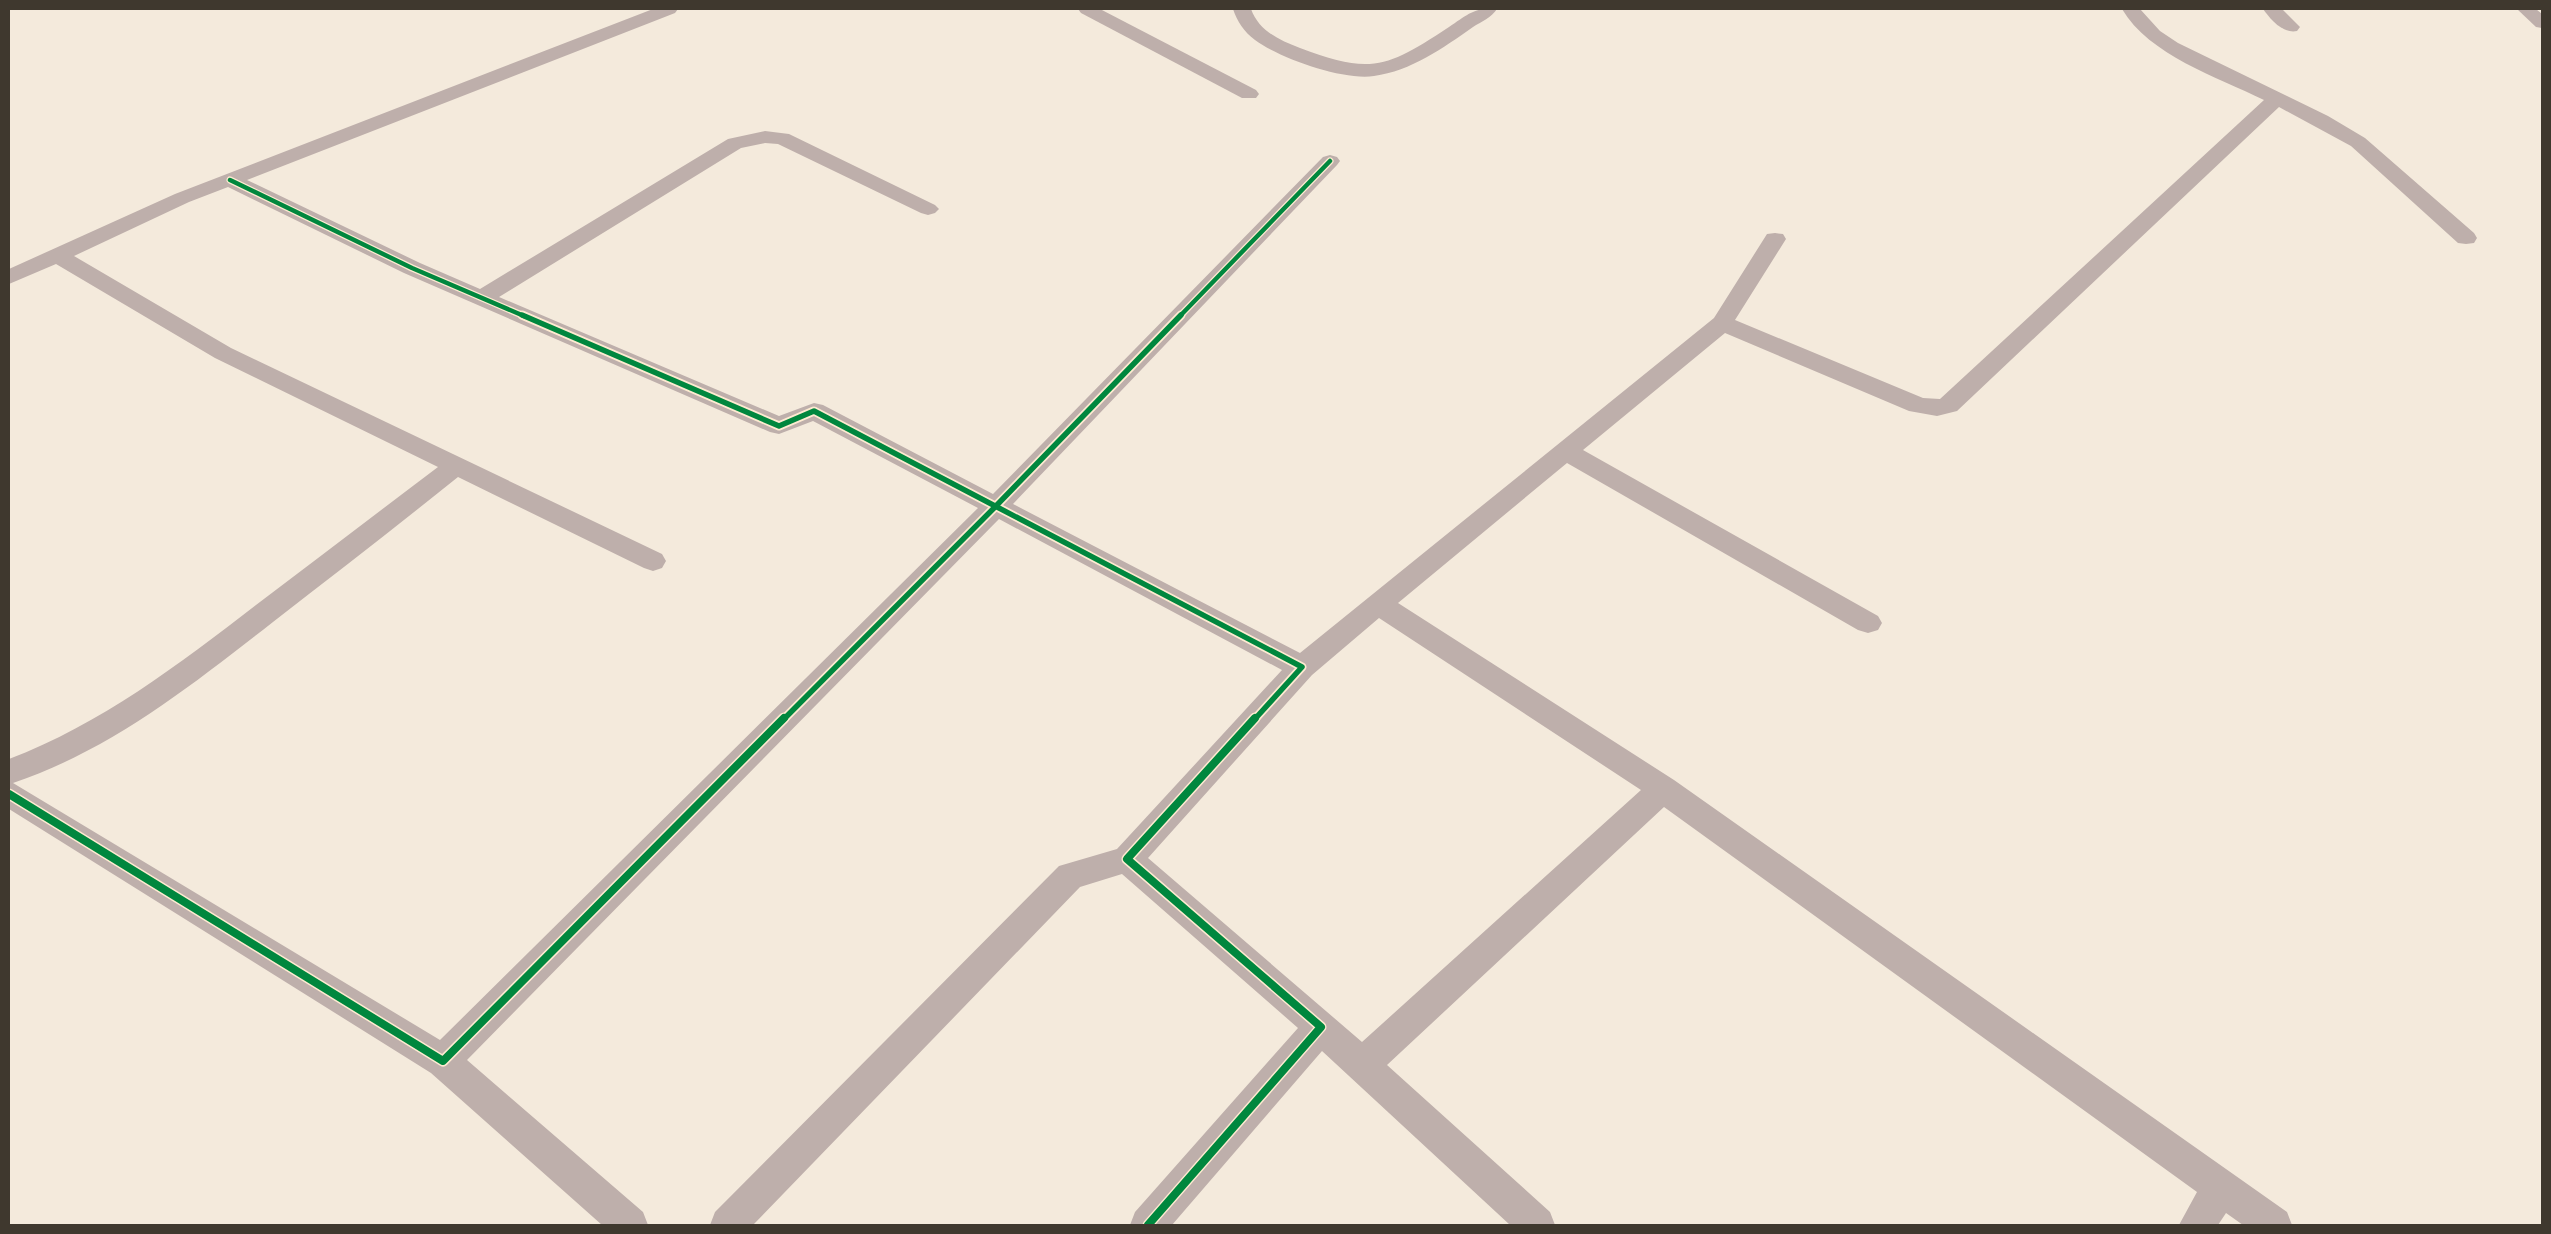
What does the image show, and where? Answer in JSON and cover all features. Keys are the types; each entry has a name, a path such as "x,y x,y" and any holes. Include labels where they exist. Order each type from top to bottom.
{"street":[{"path":"9,277 182,198 670,9"},
{"path":"1087,9 1249,94"},
{"path":"1242,9 1245,22 1255,32 1286,50 1357,72 1379,70 1403,63 1488,9"},
{"path":"2132,9 2153,35 2170,47 2321,120 2358,142 2466,238"},
{"path":"2272,9 2291,27"},
{"path":"2526,9 2542,23"},
{"path":"1722,323 1918,406 1937,408 1948,405 2277,98"},
{"path":"481,298 736,144 748,139 782,138 928,208"},
{"path":"443,1061 995,508 1330,160"},
{"path":"230,180 412,268 779,426 814,411 995,508 1302,667"},
{"path":"728,1225 1070,876 1127,859 1302,667 1722,323 1775,239"},
{"path":"57,255 223,353 455,467 653,561"},
{"path":"1566,451 1868,623"},
{"path":"9,772 60,752 131,712 212,654 455,467"},
{"path":"1378,604 1663,789 2274,1225"},
{"path":"1362,1065 1663,789"},
{"path":"9,794 443,1061 630,1225"},
{"path":"1127,859 1321,1027 1537,1225"},
{"path":"1148,1225 1321,1027"},
{"path":"2197,1225 2221,1187"}],"cycle path":[{"path":"9,794 443,1061 995,507 1330,161"},
{"path":"230,180 412,268 779,426 814,411 1302,667 1127,859 1321,1027 1148,1225"}]}
